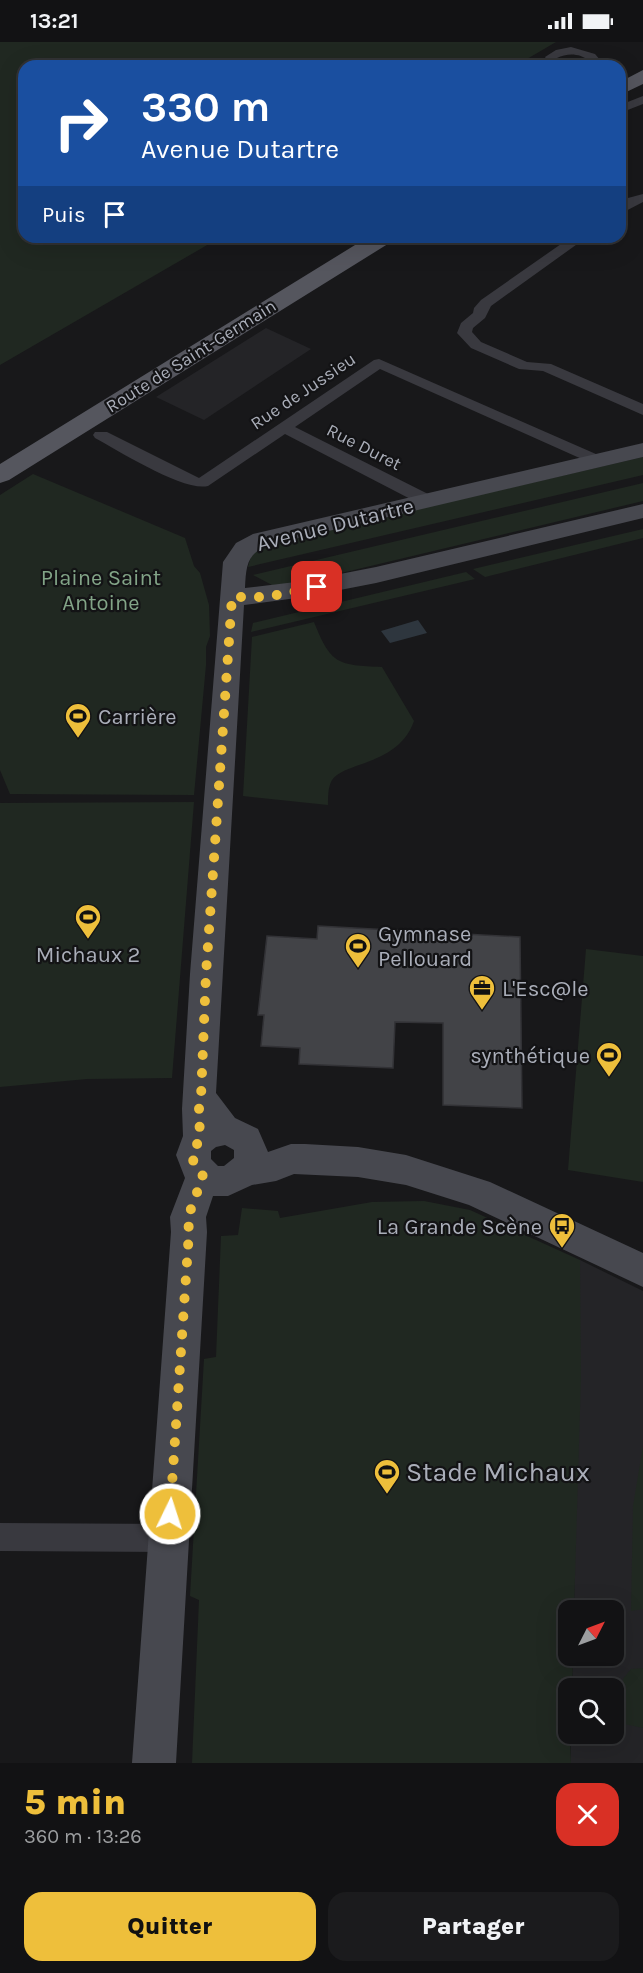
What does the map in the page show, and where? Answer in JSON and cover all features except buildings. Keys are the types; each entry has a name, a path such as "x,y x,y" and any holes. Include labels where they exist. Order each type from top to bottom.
{"main road":[{"path":"626,74 643,64"},
{"path":"626,86 643,76"},
{"name":"Route de Saint-Germain","path":"0,458 350,243"},
{"name":"Route de Saint-Germain","path":"0,475 373,243"},
{"name":"Avenue Dutartre","path":"225,1157 199,1109 234,561 238,552 252,542 643,450"},
{"path":"232,597 267,597 433,563 643,511"},
{"path":"154,1763 189,1232 206,1218 225,1157 276,1166 291,1159 358,1162 406,1170 449,1183 506,1206 643,1270"}],"street":[{"path":"552,60 551,57 557,53 583,46 593,60"},
{"path":"626,107 643,100"},
{"path":"626,206 643,198"},
{"path":"571,243 486,303 480,315 466,326 464,333 476,345 524,366 546,367 643,410"},
{"name":"Rue de Jussieu","path":"101,435 191,482 202,483 380,363 599,460"},
{"name":"Rue Duret","path":"283,428 428,501"},
{"path":"0,1537 168,1538"}],"shaded area":[{"path":"266,328 311,349 204,420 156,397"},
{"path":"418,620 427,633 390,643 381,631"},
{"path":"580,1260 643,1291 643,1763 571,1763 571,1744 624,1744 624,1678 572,1678 573,1666 624,1666 624,1600 574,1600"}],"green space":[{"path":"0,42 556,42 525,60 18,60 18,243 211,243 0,365"},
{"path":"643,457 643,475 248,567 252,553 267,544"},
{"name":"Plaine Saint Antoine","path":"33,474 185,538 194,566 200,573 209,605 210,636 206,647 194,795 10,794 0,770 0,495"},
{"path":"643,483 643,501 295,584 272,585 253,575"},
{"path":"643,529 643,538 485,577 473,569"},
{"path":"466,572 475,579 251,632 253,623"},
{"path":"314,622 331,655 338,660 355,665 382,667 414,721 406,736 396,747 337,775 330,784 328,805 243,796 252,637"},
{"name":"Michaux 2","path":"194,802 172,1078 87,1079 0,1087 0,803"},
{"name":"synthétique","path":"586,949 643,956 643,1182 568,1170"},
{"name":"Stade Michaux","path":"424,1201 470,1210 580,1260 581,1377 574,1600 558,1600 558,1666 573,1666 572,1678 558,1678 558,1744 570,1744 571,1763 192,1763 199,1600 190,1596 204,1359 216,1357 221,1236 238,1235 242,1208 278,1211 280,1218 372,1202"},
{"path":"643,1446 643,1609 631,1611 633,1506"},
{"path":"643,1668 643,1728 624,1724 624,1678 631,1669"}],"place":[{"name":"Carrière","path":"78,739"},
{"name":"Michaux 2","path":"88,940"},
{"name":"Gymnase Pellouard","path":"358,969"},
{"name":"L'Esc@le","path":"482,1011"},
{"name":"synthétique","path":"609,1078"},
{"name":"La Grande Scène","path":"562,1249"},
{"name":"Stade Michaux","path":"387,1495"}],"route":[{"path":"170,1514 189,1232 188,1217 203,1176 194,1165 192,1153 200,1139 199,1109 206,974 212,914 232,597 267,597 317,587"}]}
